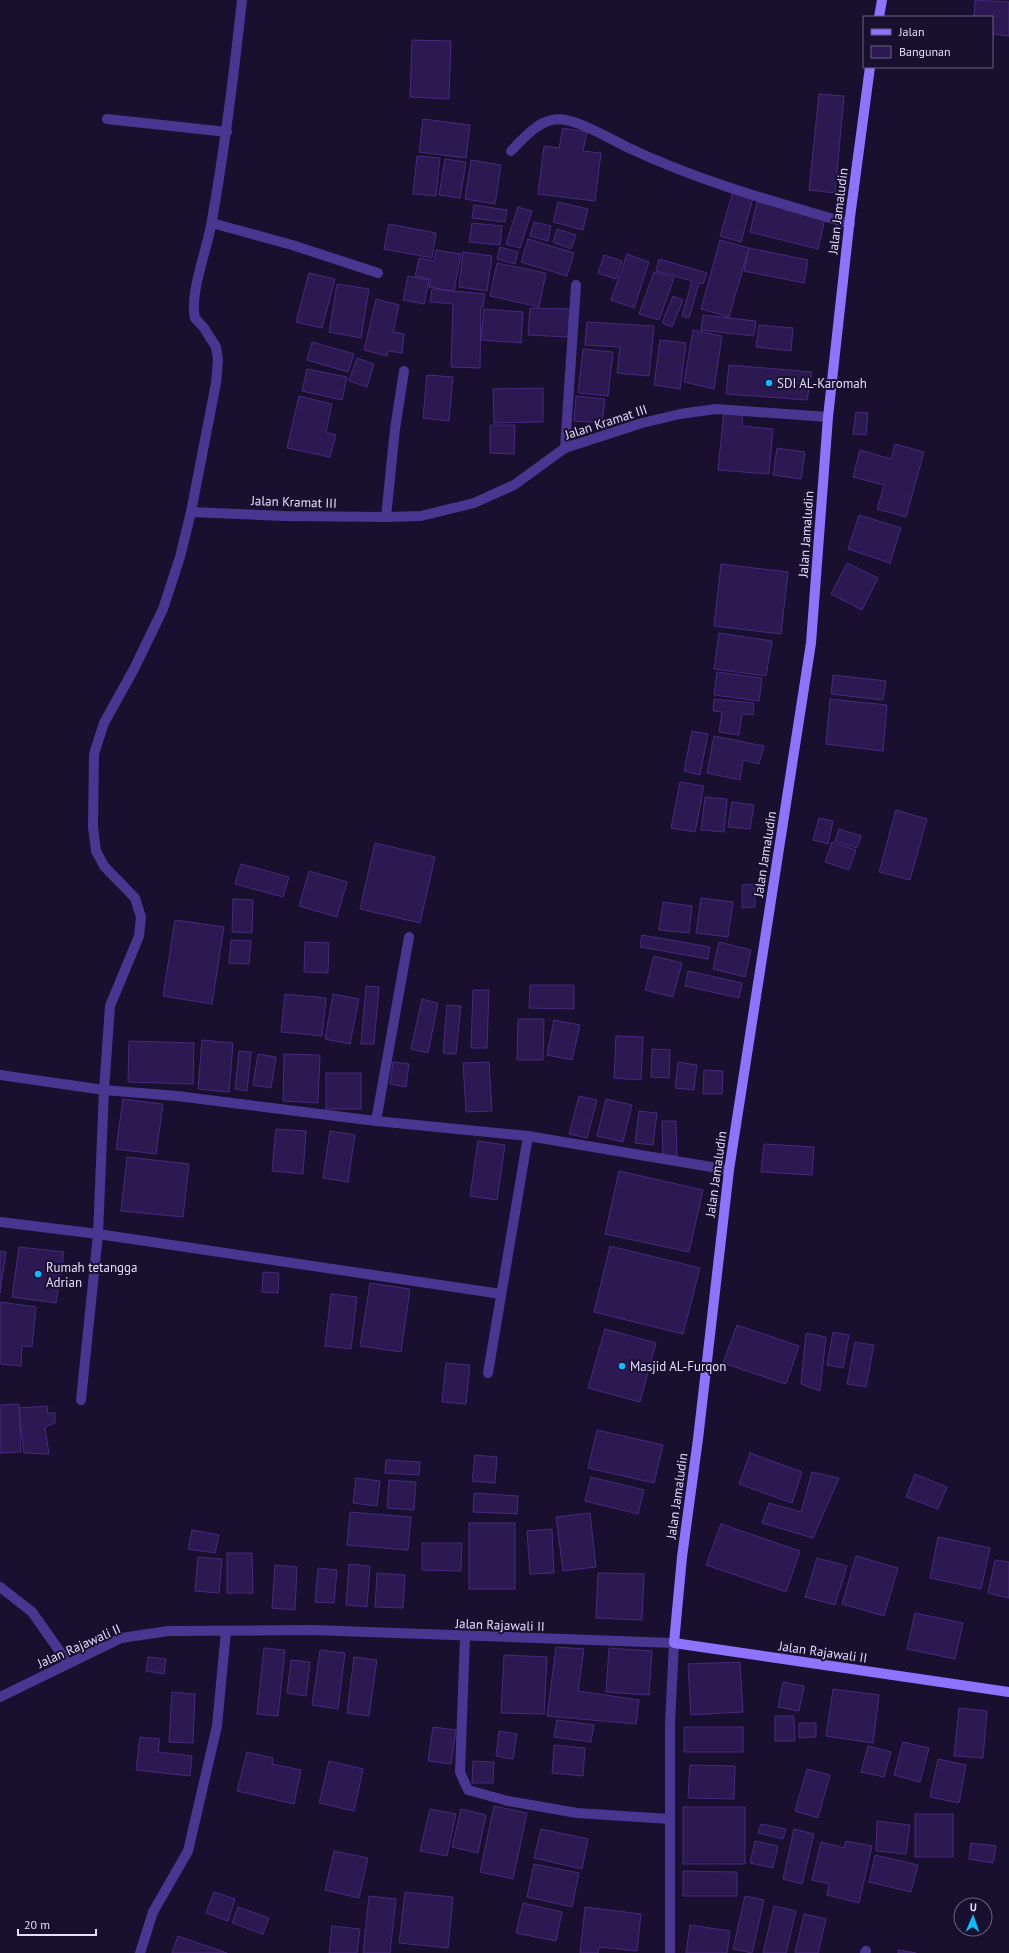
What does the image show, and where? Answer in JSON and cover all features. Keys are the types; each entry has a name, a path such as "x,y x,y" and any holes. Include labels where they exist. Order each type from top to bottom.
{"street":[{"path":"81,1400 98,1234 104,1090 110,1006 139,936 142,917 135,898 104,866 96,851 93,819 94,754 104,723 134,669 163,609 180,557 191,512 216,383 218,360 216,347 204,328 195,318 193,310 212,223 227,132 242,0"},
{"path":"878,16 882,0"},
{"name":"Jalan Jamaludin","path":"674,1643 682,1557 698,1439 729,1170 811,643 828,417 870,68"},
{"path":"107,119 227,132"},
{"path":"511,150 542,124 552,120 569,120 657,161 716,183 850,224"},
{"path":"212,223 292,245 378,273"},
{"path":"565,448 576,285"},
{"path":"386,517 395,429 404,372"},
{"name":"Jalan Kramat III","path":"191,512 386,517 421,516 474,503 514,486 565,448 642,423 680,414 716,409 828,417"},
{"path":"376,1121 409,937"},
{"path":"0,1075 104,1090 178,1096 376,1121 528,1136 729,1170"},
{"path":"488,1373 528,1136"},
{"path":"0,1222 98,1234 501,1294"},
{"path":"0,1587 32,1612 68,1663"},
{"name":"Jalan Rajawali II","path":"0,1697 121,1638 168,1631 312,1630 465,1637 674,1643 1009,1692"},
{"path":"140,1953 153,1912 188,1852 217,1726 226,1631"},
{"path":"465,1637 460,1772 468,1790 508,1801 578,1813 670,1819"},
{"path":"670,1953 670,1723 674,1643"}],"building":[{"path":"975,0 1009,2 1009,36 993,34 993,16 974,16"},
{"path":"412,40 451,41 449,99 410,97"},
{"path":"819,94 844,96 835,193 809,190"},
{"path":"423,119 470,125 466,158 419,152"},
{"path":"563,128 587,132 583,151 601,153 595,201 538,194 544,146 559,148"},
{"path":"417,156 440,158 436,196 413,194"},
{"path":"445,159 466,162 460,198 439,195"},
{"path":"471,160 501,165 495,204 465,199"},
{"path":"733,192 753,198 741,242 720,236"},
{"path":"558,202 588,209 583,230 553,222"},
{"path":"757,202 825,218 818,249 750,232"},
{"path":"474,205 507,210 505,222 472,218"},
{"path":"518,207 532,211 520,248 506,244"},
{"path":"534,222 551,226 548,241 530,236"},
{"path":"472,223 502,226 500,245 469,242"},
{"path":"389,224 436,233 432,258 384,249"},
{"path":"557,229 576,235 571,249 553,242"},
{"path":"528,239 574,253 567,276 521,262"},
{"path":"720,240 749,248 729,317 701,309"},
{"path":"500,247 518,252 515,264 497,259"},
{"path":"749,248 808,260 804,283 744,271"},
{"path":"436,250 461,254 454,291 429,287 431,279 415,276 419,258 434,261"},
{"path":"463,252 492,256 487,291 459,287"},
{"path":"627,254 649,262 634,308 611,300"},
{"path":"604,255 622,261 616,279 598,273"},
{"path":"659,259 707,273 703,284 699,283 689,318 682,316 692,281 656,271"},
{"path":"497,263 546,273 539,307 490,296"},
{"path":"654,272 674,278 659,320 639,314"},
{"path":"309,273 335,279 322,328 296,322"},
{"path":"408,276 429,280 424,304 403,300"},
{"path":"337,284 369,289 361,338 329,332"},
{"path":"432,289 485,294 483,307 481,307 480,368 451,367 453,304 430,302"},
{"path":"673,296 683,300 672,327 662,323"},
{"path":"376,299 399,305 393,332 404,334 402,353 388,351 387,356 364,350"},
{"path":"530,308 570,309 568,337 528,335"},
{"path":"484,309 523,312 521,343 481,340"},
{"path":"703,315 756,321 754,336 701,330"},
{"path":"587,322 654,326 649,376 617,373 620,347 585,345"},
{"path":"759,325 793,328 791,351 756,347"},
{"path":"693,330 722,336 714,389 684,382"},
{"path":"660,340 686,343 680,389 654,385"},
{"path":"312,342 354,354 348,372 307,360"},
{"path":"583,349 613,352 608,396 578,393"},
{"path":"357,358 374,364 367,387 349,381"},
{"name":"SDI AL-Karomah","path":"729,365 812,372 807,400 726,394"},
{"path":"307,369 347,377 342,400 302,391"},
{"path":"427,375 453,377 449,421 423,418"},
{"path":"543,388 543,422 494,423 493,389"},
{"path":"299,396 332,404 326,432 336,435 330,457 287,448"},
{"path":"576,396 605,399 602,423 574,421"},
{"path":"724,411 743,413 742,426 773,429 769,474 718,470"},
{"path":"856,412 868,413 866,435 853,434"},
{"path":"490,425 515,425 514,454 490,453"},
{"path":"895,444 924,452 906,517 877,509 884,485 853,477 860,450 891,459"},
{"path":"777,448 805,452 801,479 773,475"},
{"path":"859,515 901,528 890,563 848,549"},
{"path":"847,563 878,578 862,610 831,594"},
{"path":"721,564 788,572 781,634 714,626"},
{"path":"719,633 772,641 766,676 714,669"},
{"path":"717,672 762,678 759,701 714,695"},
{"path":"833,675 886,681 883,700 831,694"},
{"path":"714,699 754,703 753,715 742,714 739,735 719,732 722,712 713,711"},
{"path":"830,699 887,705 883,751 826,744"},
{"path":"692,731 708,734 700,775 684,771"},
{"path":"714,736 764,746 759,764 743,760 740,780 707,773"},
{"path":"680,782 704,786 695,832 671,828"},
{"path":"705,797 727,799 724,832 701,830"},
{"path":"732,802 754,805 750,829 728,827"},
{"path":"896,810 927,819 910,880 879,872"},
{"path":"819,818 833,821 828,844 813,840"},
{"path":"839,829 861,836 857,848 835,841"},
{"path":"832,842 856,850 849,870 825,862"},
{"path":"375,843 435,857 420,923 360,909"},
{"path":"241,864 289,877 283,897 235,884"},
{"path":"309,871 347,882 337,917 299,906"},
{"path":"755,884 755,907 742,908 742,885"},
{"path":"701,898 733,902 728,937 696,933"},
{"path":"233,899 253,900 252,933 232,932"},
{"path":"663,902 692,906 689,933 659,930"},
{"path":"175,920 224,927 212,1004 163,996"},
{"path":"642,935 710,947 708,959 640,947"},
{"path":"231,940 251,941 249,964 229,963"},
{"path":"305,942 329,943 328,973 304,972"},
{"path":"719,942 751,950 745,977 713,969"},
{"path":"654,956 682,963 673,997 645,990"},
{"path":"688,971 742,983 739,998 685,986"},
{"path":"530,985 574,985 574,1009 529,1008"},
{"path":"366,986 379,987 374,1044 361,1044"},
{"path":"473,990 489,990 487,1048 471,1048"},
{"path":"285,994 326,998 322,1036 281,1032"},
{"path":"333,994 359,999 350,1044 325,1039"},
{"path":"422,999 438,1003 428,1053 411,1049"},
{"path":"447,1005 461,1006 456,1054 443,1053"},
{"path":"518,1019 544,1019 543,1060 517,1060"},
{"path":"554,1020 580,1025 572,1060 547,1055"},
{"path":"616,1036 643,1037 641,1080 614,1078"},
{"path":"202,1040 233,1043 229,1092 198,1089"},
{"path":"129,1041 194,1043 193,1084 128,1082"},
{"path":"652,1049 670,1050 669,1078 651,1077"},
{"path":"239,1051 251,1052 247,1091 235,1089"},
{"path":"258,1054 276,1057 271,1088 253,1085"},
{"path":"284,1054 320,1055 318,1103 283,1101"},
{"path":"393,1062 409,1064 406,1087 390,1084"},
{"path":"489,1062 492,1111 466,1112 463,1063"},
{"path":"678,1062 697,1065 694,1090 675,1088"},
{"path":"704,1070 723,1071 722,1094 703,1094"},
{"path":"326,1073 361,1073 361,1109 326,1109"},
{"path":"579,1096 597,1100 587,1138 569,1134"},
{"path":"123,1099 163,1104 156,1154 116,1149"},
{"path":"606,1099 632,1105 623,1142 597,1136"},
{"path":"639,1111 657,1113 653,1145 635,1143"},
{"path":"662,1121 676,1121 677,1156 663,1156"},
{"path":"276,1129 306,1131 303,1174 272,1171"},
{"path":"330,1131 355,1135 348,1182 323,1178"},
{"path":"478,1141 505,1145 497,1200 470,1196"},
{"path":"764,1144 814,1147 812,1175 761,1172"},
{"path":"127,1157 189,1164 183,1217 121,1211"},
{"path":"619,1171 703,1190 689,1252 605,1234"},
{"path":"610,1246 700,1268 683,1334 594,1312"},
{"name":"Rumah tetangga Adrian","path":"19,1247 64,1252 56,1303 12,1297"},
{"path":"0,1251 6,1252 0,1293"},
{"path":"263,1272 279,1273 278,1293 262,1292"},
{"path":"370,1283 410,1289 401,1352 360,1346"},
{"path":"331,1294 357,1297 351,1349 325,1346"},
{"path":"0,1302 36,1307 32,1347 22,1346 21,1366 0,1364"},
{"path":"737,1325 799,1346 786,1384 723,1363"},
{"name":"Masjid AL-Furqon","path":"605,1329 656,1343 640,1402 588,1388"},
{"path":"833,1332 849,1335 843,1368 827,1365"},
{"path":"806,1333 826,1337 820,1391 801,1384"},
{"path":"855,1342 874,1345 866,1387 847,1384"},
{"path":"446,1363 470,1365 466,1404 442,1402"},
{"path":"19,1404 21,1452 0,1453 0,1405"},
{"path":"48,1406 47,1413 55,1413 55,1423 45,1427 49,1454 24,1453 19,1408"},
{"path":"597,1430 663,1445 654,1483 588,1468"},
{"path":"750,1453 802,1472 792,1503 739,1484"},
{"path":"475,1455 497,1457 495,1483 472,1481"},
{"path":"386,1460 420,1462 419,1475 385,1473"},
{"path":"812,1472 839,1478 813,1538 762,1523 769,1503 801,1512"},
{"path":"915,1474 947,1487 938,1509 906,1497"},
{"path":"591,1477 644,1490 638,1514 585,1501"},
{"path":"356,1478 380,1481 377,1506 353,1503"},
{"path":"389,1480 416,1482 414,1510 387,1508"},
{"path":"474,1493 518,1496 517,1514 473,1512"},
{"path":"350,1512 411,1517 408,1550 347,1545"},
{"path":"590,1513 596,1567 563,1571 556,1517"},
{"path":"469,1523 515,1523 515,1589 469,1589"},
{"path":"721,1524 800,1551 786,1592 706,1565"},
{"path":"552,1529 554,1573 530,1574 527,1531"},
{"path":"192,1530 219,1535 215,1553 188,1549"},
{"path":"938,1537 990,1548 981,1589 930,1578"},
{"path":"422,1543 462,1543 461,1571 422,1570"},
{"path":"227,1553 252,1553 253,1593 227,1593"},
{"path":"856,1556 898,1568 884,1616 842,1604"},
{"path":"198,1557 222,1559 219,1593 195,1591"},
{"path":"817,1558 847,1566 835,1605 805,1597"},
{"path":"995,1560 1009,1562 1009,1598 988,1593"},
{"path":"349,1564 370,1566 367,1607 346,1605"},
{"path":"275,1565 297,1567 295,1610 272,1608"},
{"path":"318,1568 337,1570 334,1603 315,1602"},
{"path":"377,1573 405,1575 403,1608 375,1607"},
{"path":"598,1573 644,1574 642,1620 596,1618"},
{"path":"915,1613 963,1623 955,1659 907,1649"},
{"path":"556,1647 584,1649 578,1691 639,1700 636,1724 547,1716"},
{"path":"264,1648 285,1650 278,1716 257,1714"},
{"path":"609,1648 652,1651 649,1695 606,1692"},
{"path":"320,1650 345,1653 338,1709 312,1705"},
{"path":"504,1655 547,1657 544,1714 501,1713"},
{"path":"148,1657 166,1659 164,1674 146,1671"},
{"path":"354,1657 377,1660 369,1716 347,1713"},
{"path":"291,1660 310,1662 306,1696 287,1693"},
{"path":"740,1662 743,1712 691,1715 688,1664"},
{"path":"783,1682 804,1686 799,1711 778,1707"},
{"path":"833,1689 879,1695 873,1743 826,1736"},
{"path":"172,1692 195,1694 193,1743 169,1742"},
{"path":"959,1708 987,1711 983,1758 954,1756"},
{"path":"775,1716 794,1716 795,1741 775,1741"},
{"path":"557,1720 594,1725 591,1742 554,1737"},
{"path":"799,1723 816,1723 816,1737 799,1738"},
{"path":"433,1727 456,1730 451,1764 428,1761"},
{"path":"684,1727 743,1727 743,1752 684,1752"},
{"path":"499,1731 517,1734 513,1759 496,1756"},
{"path":"140,1737 160,1739 158,1752 192,1756 190,1776 136,1770"},
{"path":"903,1742 929,1748 920,1782 894,1775"},
{"path":"554,1745 585,1748 583,1776 552,1773"},
{"path":"868,1746 891,1752 884,1777 861,1772"},
{"path":"247,1752 273,1758 272,1764 301,1770 294,1804 237,1791"},
{"path":"938,1759 966,1765 959,1803 930,1797"},
{"path":"329,1761 363,1769 354,1811 319,1803"},
{"path":"473,1761 494,1762 493,1783 472,1783"},
{"path":"690,1765 735,1766 734,1799 688,1798"},
{"path":"807,1769 830,1775 818,1818 795,1811"},
{"path":"494,1806 527,1813 513,1879 480,1872"},
{"path":"683,1807 745,1807 745,1864 683,1864"},
{"path":"430,1809 456,1814 447,1856 420,1851"},
{"path":"461,1809 486,1815 478,1853 452,1847"},
{"path":"915,1814 953,1814 953,1857 915,1857"},
{"path":"877,1821 910,1825 906,1854 876,1851"},
{"path":"761,1824 786,1829 783,1839 758,1833"},
{"path":"541,1829 588,1839 582,1869 534,1858"},
{"path":"794,1829 814,1834 802,1884 783,1879"},
{"path":"755,1841 778,1846 773,1868 750,1863"},
{"path":"846,1841 872,1846 859,1903 827,1895 829,1884 812,1880 821,1842 844,1848"},
{"path":"971,1843 996,1846 993,1863 969,1859"},
{"path":"334,1851 368,1858 359,1898 325,1890"},
{"path":"875,1855 918,1865 911,1892 869,1882"},
{"path":"534,1864 579,1873 572,1907 527,1897"},
{"path":"683,1871 737,1872 737,1896 683,1896"},
{"path":"214,1892 235,1899 228,1921 206,1913"},
{"path":"405,1892 453,1897 448,1948 399,1943"},
{"path":"369,1896 396,1899 390,1953 363,1953"},
{"path":"745,1896 764,1900 752,1953 733,1949"},
{"path":"523,1903 562,1912 556,1941 516,1933"},
{"path":"774,1906 796,1911 786,1953 763,1953"},
{"path":"238,1907 269,1918 263,1934 232,1923"},
{"path":"585,1907 641,1914 637,1951 599,1947 598,1953 580,1953"},
{"path":"804,1914 826,1919 818,1953 795,1953"},
{"path":"690,1925 730,1931 727,1953 686,1953"},
{"path":"332,1926 360,1929 357,1953 329,1953"},
{"path":"178,1936 227,1953 172,1953"},
{"path":"898,1950 916,1953 898,1953"}],"place":[{"name":"SDI AL-Karomah","path":"769,383"},
{"name":"Rumah tetangga Adrian","path":"38,1274"},
{"name":"Masjid AL-Furqon","path":"622,1366"}]}
